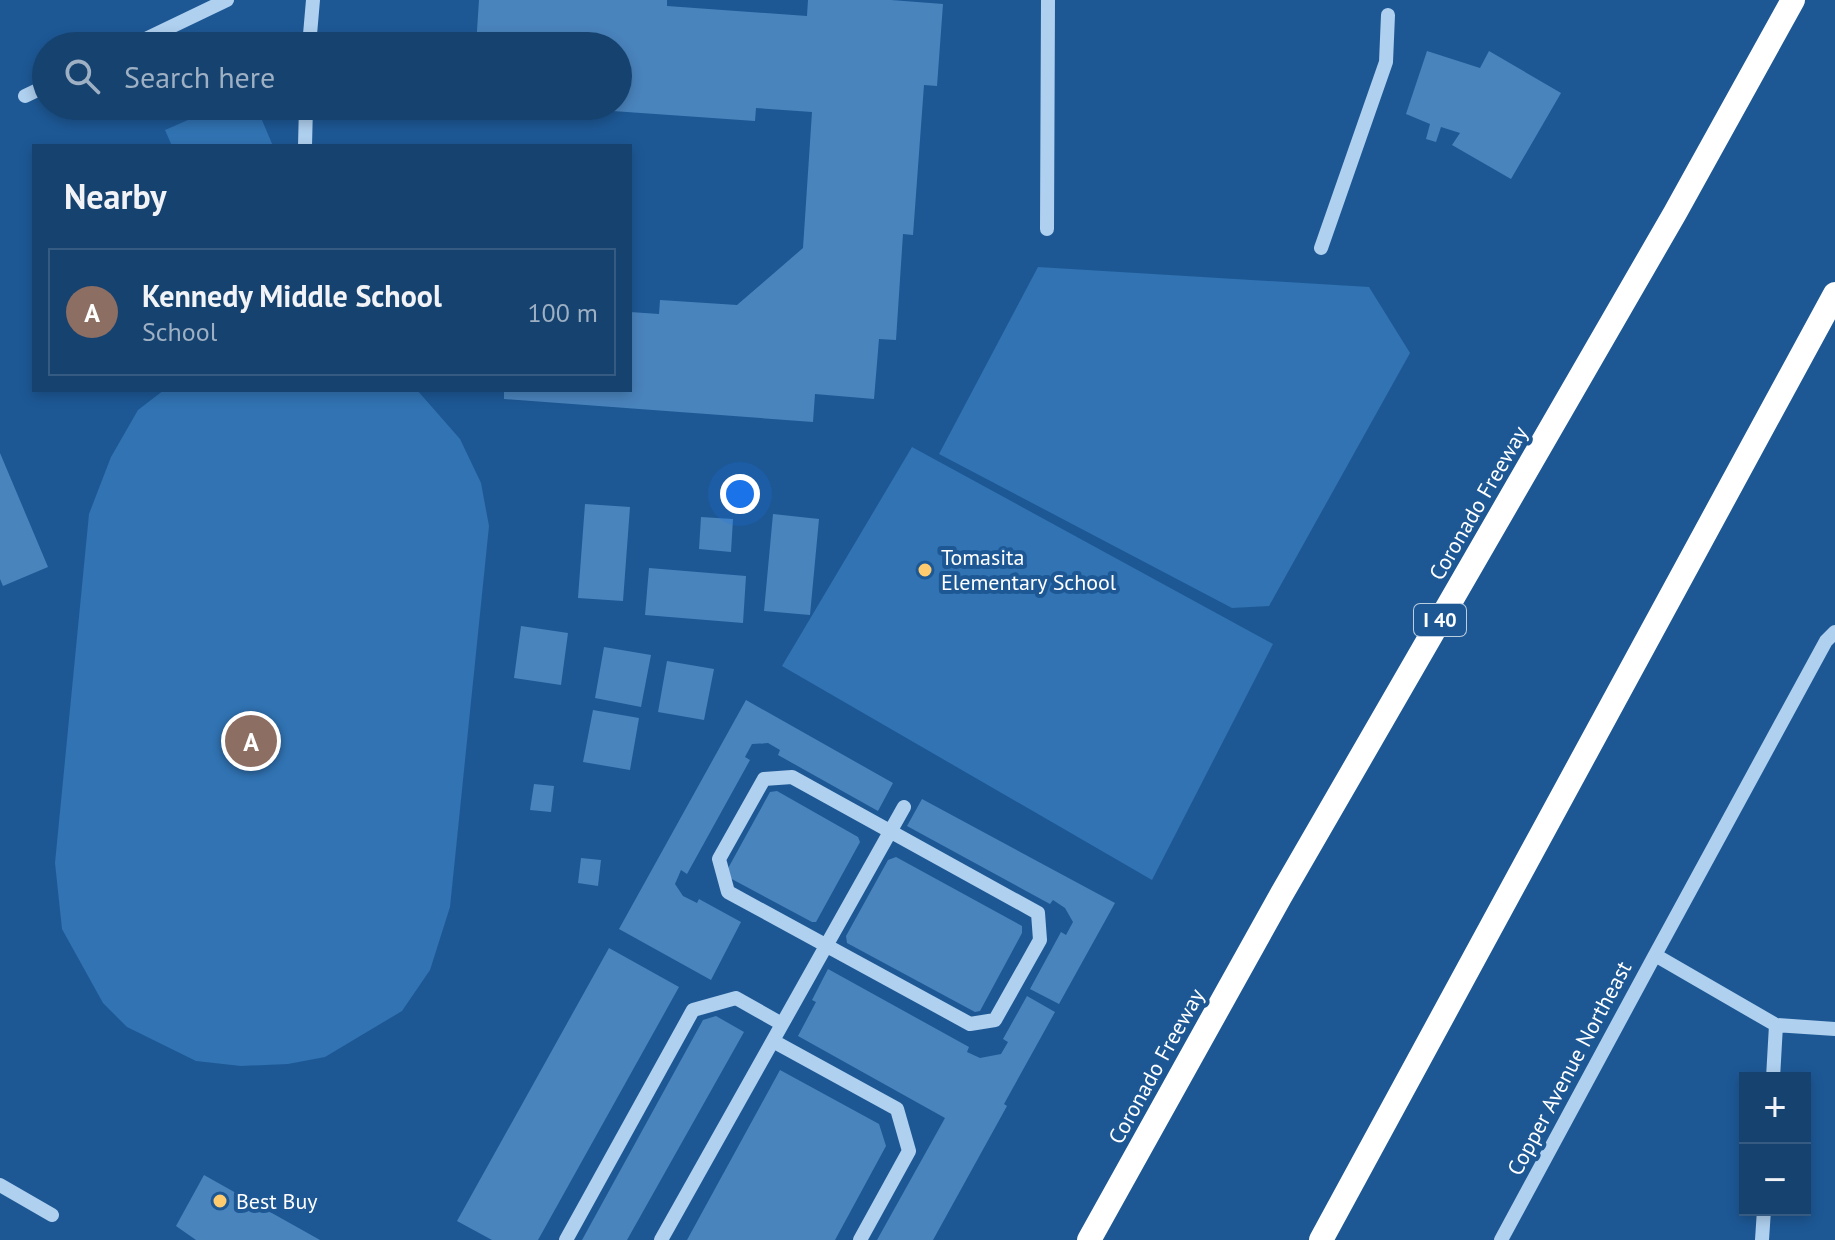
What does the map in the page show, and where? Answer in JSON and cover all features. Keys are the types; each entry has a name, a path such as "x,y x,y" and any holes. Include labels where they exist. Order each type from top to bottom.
{"highway":[{"name":"Coronado Freeway","path":"1089,1240 1280,897 1675,213 1793,0"},
{"path":"1321,1240 1835,294"}],"street":[{"path":"160,32 227,0"},
{"path":"310,32 313,0"},
{"path":"1047,229 1048,0"},
{"path":"1321,248 1386,62 1388,15"},
{"path":"25,96 32,93"},
{"path":"305,144 306,120"},
{"path":"1655,955 1826,641 1835,632"},
{"path":"792,777 1038,913 1040,940 995,1020 970,1024 827,945 728,892 719,859 764,779 792,777"},
{"path":"661,1240 904,807"},
{"name":"Copper Avenue Northeast","path":"1501,1240 1655,955 1776,1025"},
{"path":"566,1240 693,1010 736,998 782,1024"},
{"path":"1773,1072 1776,1025 1835,1029"},
{"path":"773,1041 897,1109 909,1151 860,1240"},
{"path":"0,1185 52,1215"},
{"path":"1762,1240 1764,1216"}],"shaded area":[{"path":"188,120 262,120 272,144 171,144 165,130"},
{"path":"1038,267 1369,287 1410,353 1269,606 1232,608 939,454"},
{"path":"161,392 419,392 460,439 481,483 489,526 450,907 430,970 402,1011 325,1057 288,1064 241,1066 196,1061 127,1027 103,1003 62,929 55,863 89,514 111,457 138,410"},
{"path":"912,447 1273,644 1152,880 782,666"}],"building":[{"path":"479,0 667,0 667,6 807,16 808,0 891,0 943,4 937,86 924,85 913,235 903,234 896,340 879,339 874,399 815,394 813,422 504,399 504,392 632,392 632,312 659,314 660,300 737,305 803,248 812,112 756,108 755,121 632,112 632,32 477,32"},
{"path":"1427,51 1480,68 1489,51 1561,93 1511,179 1452,145 1460,133 1441,127 1436,142 1426,139 1430,124 1406,114"},
{"path":"0,453 48,567 3,586 0,579"},
{"path":"585,504 630,507 623,601 578,598"},
{"path":"773,514 819,519 810,615 764,611"},
{"path":"701,517 733,519 731,552 699,549"},
{"path":"649,568 746,576 743,623 645,615"},
{"path":"521,626 568,633 561,685 514,678"},
{"path":"604,647 651,655 641,707 595,698"},
{"path":"667,661 714,669 704,720 658,712"},
{"path":"746,700 893,783 878,811 778,755 780,750 768,743 752,744 745,757 750,760 687,874 681,870 675,884 683,896 697,903 699,899 741,922 711,980 619,929"},
{"path":"593,710 639,718 630,770 583,762"},
{"path":"534,784 554,786 551,812 530,810"},
{"path":"777,791 858,837 860,842 816,922 728,877 726,872 770,792"},
{"path":"922,799 1115,903 1059,1004 1030,989 1061,932 1066,935 1073,922 1065,908 1053,900 1050,904 907,826"},
{"path":"896,857 1022,926 1022,933 980,1011 975,1012 847,943 846,936 888,860"},
{"path":"581,858 601,860 598,886 578,883"},
{"path":"609,948 679,987 538,1240 492,1240 457,1221"},
{"path":"828,969 969,1047 967,1052 980,1058 1001,1054 1008,1042 1003,1039 1027,996 1055,1012 933,1240 877,1240 945,1118 798,1036 816,1002 812,1000"},
{"path":"716,1016 744,1032 627,1240 582,1240 703,1020"},
{"path":"780,1070 879,1124 886,1146 835,1240 687,1240"},
{"name":"Best Buy","path":"204,1175 320,1240 196,1240 176,1226"}],"place":[{"name":"Tomasita Elementary School","path":"925,570"},
{"name":"Kennedy Middle School","path":"251,741"},
{"name":"Best Buy","path":"220,1201"}]}
